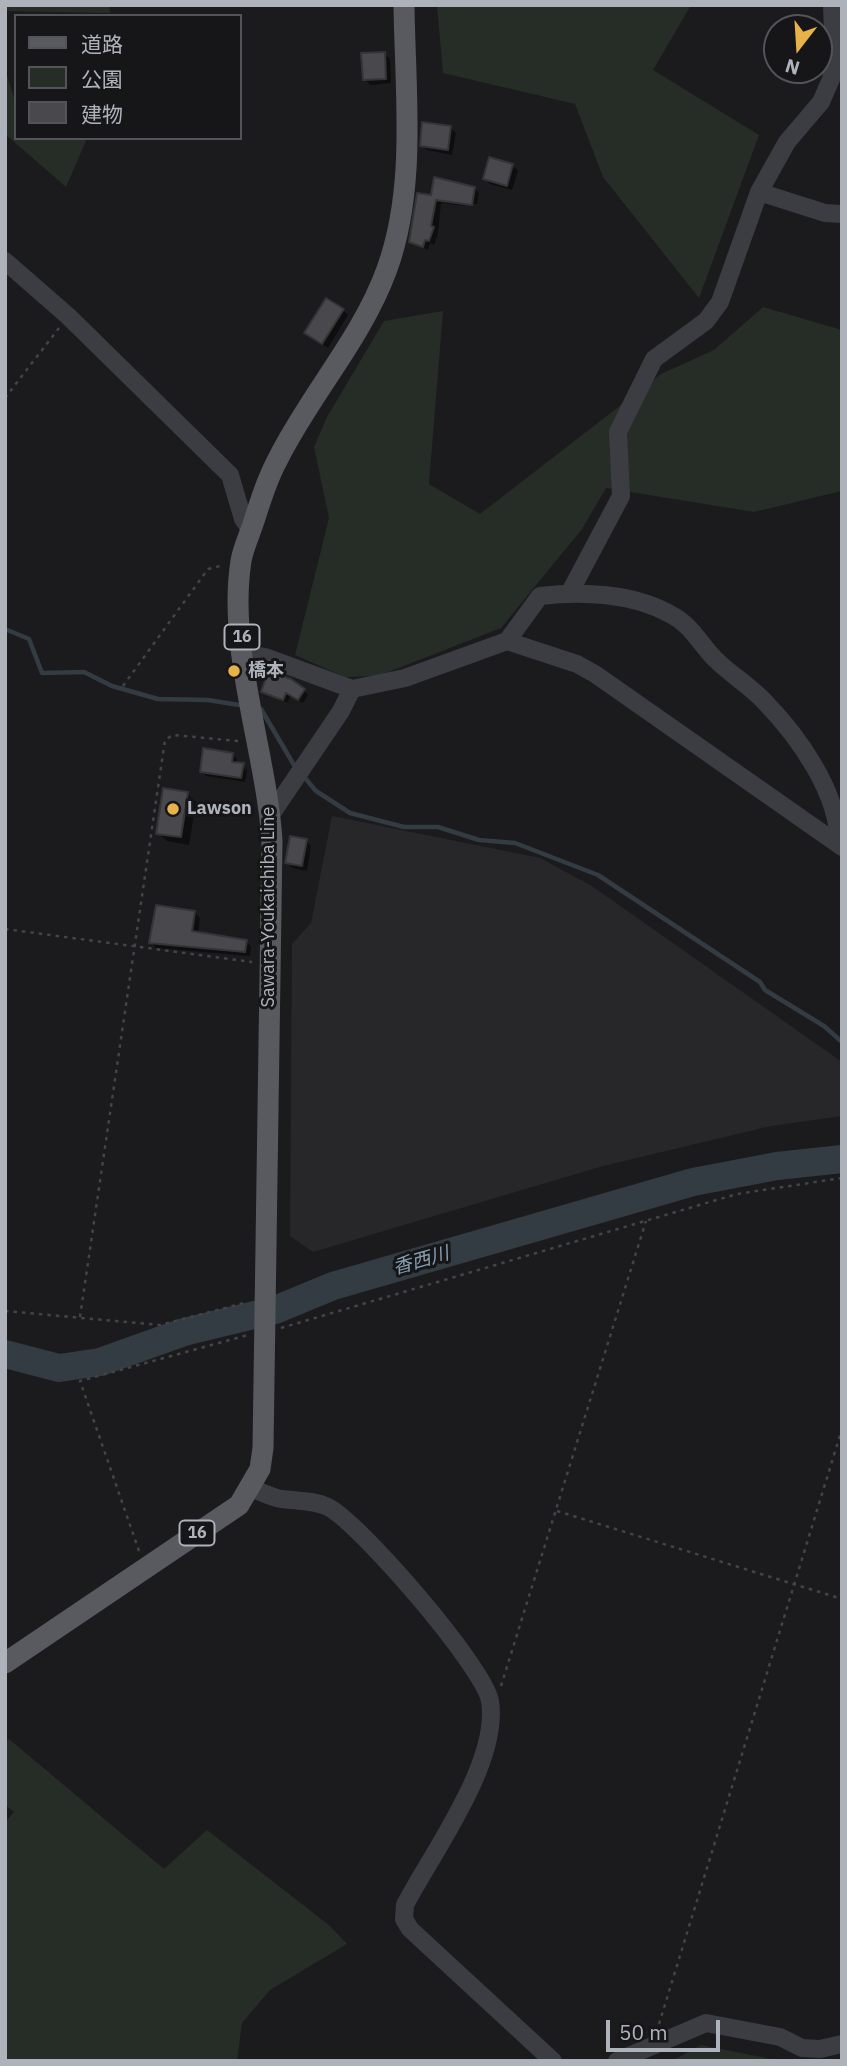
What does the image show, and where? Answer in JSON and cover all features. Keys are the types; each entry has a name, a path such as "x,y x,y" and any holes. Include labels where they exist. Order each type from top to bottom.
{"main road":[{"name":"Sawara-Youkaichiba Line","path":"264,1301 271,964 270,816 243,653 241,561 279,455 358,333 388,268 401,215 406,170 404,5"},
{"name":"16","path":"5,1664 239,1505 260,1469 263,1448 264,1301"}],"street":[{"path":"570,592 621,496 618,432 654,359 706,321 720,302 759,192 787,142 821,102 831,79 834,60 831,5"},
{"path":"759,192 825,213 842,214"},
{"path":"5,261 68,316 230,475 243,519 251,530"},
{"path":"243,653 265,657 352,689 405,678 507,641 540,596 570,592 630,599 670,613 693,629 713,657 763,700 797,741 839,821 840,846"},
{"path":"507,641 577,664 595,674 840,846"},
{"path":"270,816 341,711 352,689"},
{"path":"251,1488 281,1499 327,1506 343,1516 367,1540 453,1641 482,1682 490,1702 482,1756 467,1794 405,1905 404,1919 410,1929 553,2061"},
{"path":"617,2061 706,2023 780,2037 802,2048 820,2049 842,2044"}],"path":[{"path":"5,398 68,316"},
{"path":"123,686 208,569 241,561"},
{"path":"80,1317 165,740 173,735 260,743"},
{"path":"5,929 271,964"},
{"path":"145,1569 80,1381 125,1371 243,1335 264,1332 737,1194 842,1178"},
{"path":"490,1702 500,1689 646,1221"},
{"path":"5,1311 160,1325 264,1301"},
{"path":"653,2044 842,1429"},
{"path":"557,1511 842,1599"}],"shaded area":[{"path":"332,816 540,858 592,886 842,1062 842,1116 771,1126 603,1166 313,1252 290,1236 292,944 311,923"}],"green space":[{"path":"5,5 109,5 110,13 5,11"},
{"path":"437,5 691,5 653,70 759,135 699,298 603,177 575,104 443,73"},
{"path":"5,69 14,98 14,140 86,140 66,187 5,134"},
{"path":"763,307 842,330 842,491 754,512 606,488 582,529 501,628 378,676 345,677 295,655 329,518 314,447 327,417 384,321 443,311 429,484 480,514 661,374 714,350"},
{"path":"9,1739 164,1869 207,1830 330,1926 347,1944 270,1990 242,2023 237,2061 5,2061 5,1822 14,1812 5,1805 5,1742"},
{"path":"701,2045 781,2061 672,2061"}],"building":[{"path":"385,52 386,79 363,80 361,53"},
{"path":"422,122 451,126 448,150 420,146"},
{"path":"489,157 513,164 507,186 483,179"},
{"path":"434,177 475,187 472,205 436,200 431,226 434,227 429,241 425,240 423,247 409,242 417,193 431,195"},
{"path":"326,298 344,309 322,344 304,333"},
{"path":"268,672 291,679 305,689 298,700 286,693 283,700 261,692"},
{"path":"203,748 233,753 232,762 244,763 241,778 200,772"},
{"name":"Lawson","path":"163,788 188,792 181,837 156,834"},
{"path":"290,836 307,839 302,866 285,863"},
{"path":"156,905 195,911 192,931 247,940 245,952 149,943"}],"waterway":[{"path":"5,629 29,639 42,673 84,672 112,686 158,699 208,700 239,705"},
{"path":"261,709 294,765"},
{"path":"305,778 316,791 350,813 404,827 438,827 479,840 515,843 598,875 760,982 765,990 824,1026 842,1042"},
{"name":"香西川","path":"5,1354 59,1368 100,1362 184,1332 275,1310 333,1286 693,1182 777,1166 842,1159"}],"place":[{"name":"橋本","path":"234,671"},
{"name":"Lawson","path":"173,809"}]}
